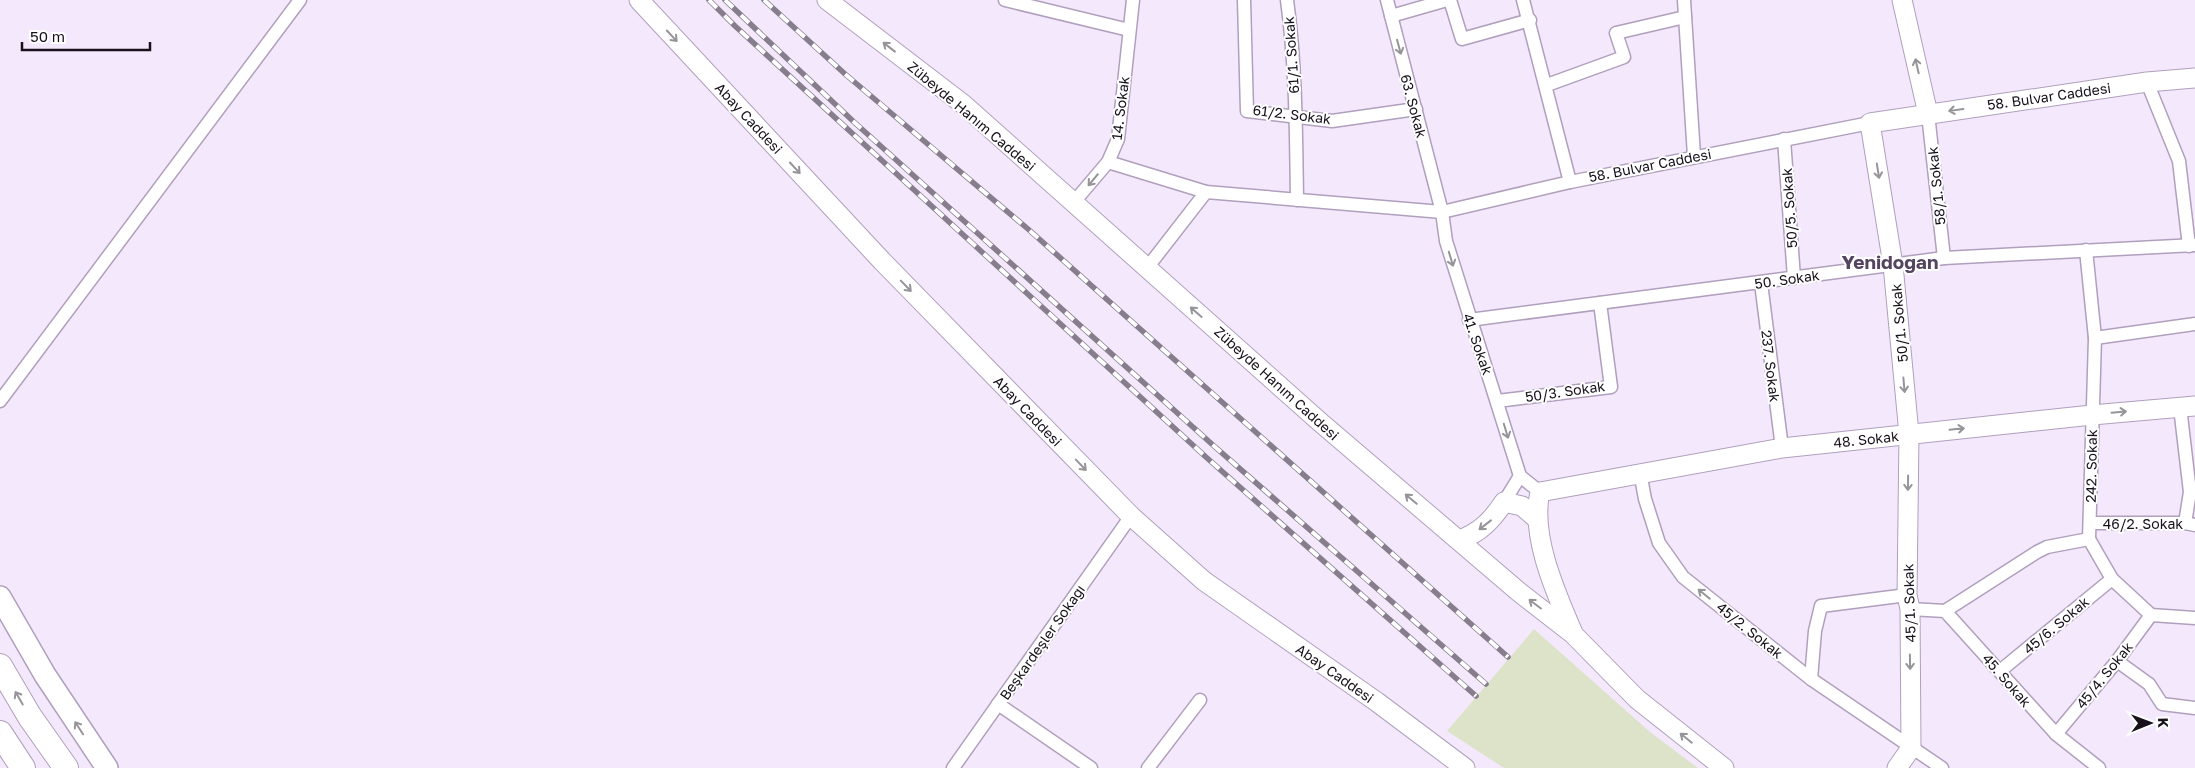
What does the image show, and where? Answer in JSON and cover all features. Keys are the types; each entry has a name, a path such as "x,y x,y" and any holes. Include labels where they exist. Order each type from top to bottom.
{"highway":[{"path":"0,666 30,717 66,768"},
{"path":"0,733 23,768"}],"main road":[{"name":"Abay Caddesi","path":"639,0 882,261 1131,516 1204,581 1377,702 1465,768"},
{"name":"Zübeyde Hanım Caddesi","path":"827,0 963,104 1320,422 1519,592 1573,634 1637,699 1724,768"},
{"path":"1902,0 1928,114"},
{"name":"58. Bulvar Caddesi","path":"1870,123 2147,82 2195,78"},
{"name":"50/1. Sokak","path":"1870,123 1893,265 1909,434"},
{"name":"48. Sokak","path":"1540,492 1640,472 1782,448 2092,415 2187,407"},
{"name":"45/1. Sokak","path":"1909,434 1908,602 1911,748"},
{"path":"1540,492 1538,519 1551,580 1573,634"},
{"path":"1459,540 1472,535 1492,520 1504,502 1522,506 1538,519"},
{"path":"0,597 45,675 107,768"},
{"path":"1897,768 1911,748"}],"street":[{"path":"0,401 300,0"},
{"path":"1006,0 1021,2 1128,30"},
{"name":"14. Sokak","path":"1074,202 1108,162 1118,139 1128,30 1133,0"},
{"name":"61/2. Sokak","path":"1244,0 1248,111 1332,121 1416,109"},
{"name":"61/1. Sokak","path":"1287,0 1291,32 1296,116 1297,200"},
{"name":"63. Sokak","path":"1387,0 1442,212"},
{"path":"1391,16 1449,0 1462,39 1530,20"},
{"path":"1523,0 1547,85 1570,182"},
{"path":"1684,0 1694,156"},
{"path":"1547,85 1624,57 1616,33 1685,17"},
{"path":"2147,82 2180,161 2192,245"},
{"name":"58/1. Sokak","path":"1928,114 1944,258"},
{"name":"58. Bulvar Caddesi","path":"1108,162 1206,192 1442,212 1570,182 1694,156 1870,123"},
{"name":"50/5. Sokak","path":"1784,138 1794,278"},
{"path":"1147,268 1206,192"},
{"name":"41. Sokak","path":"1442,212 1446,241 1469,320 1520,476"},
{"name":"50. Sokak","path":"1469,320 1760,284 1944,258 2192,245"},
{"name":"242. Sokak","path":"2086,250 2095,338 2089,539"},
{"name":"237. Sokak","path":"1760,284 1782,448"},
{"name":"50/3. Sokak","path":"1497,401 1611,387 1600,303"},
{"path":"2095,338 2195,324"},
{"path":"2187,407 2190,524"},
{"name":"45/2. Sokak","path":"1640,472 1645,498 1658,543 1684,577 1811,679 1942,768"},
{"path":"1504,502 1520,476 1540,492"},
{"name":"Beşkardeşler Sokağı","path":"953,768 1131,516"},
{"name":"46/2. Sokak","path":"2090,523 2190,524"},
{"path":"1811,679 1815,631 1821,606 1908,602 1945,611 2048,546 2089,539 2112,579 2151,615 2195,618"},
{"name":"45/6. Sokak","path":"2000,671 2112,579"},
{"name":"45. Sokak","path":"1945,611 2056,734 2099,768"},
{"name":"45/4. Sokak","path":"2056,734 2117,661 2151,615"},
{"path":"2117,661 2149,684 2162,704 2195,708"},
{"path":"1148,768 1200,700"},
{"path":"998,704 1091,768"}],"green space":[{"path":"1534,629 1650,732 1698,768 1504,768 1447,731"}],"railway":[{"path":"709,0 735,26 1207,458 1476,696"},
{"path":"725,0 854,122 1214,446 1486,684"},
{"path":"764,0 845,74 1028,229 1508,657"}],"district":[{"name":"Yenidoğan","path":"1890,261"}]}
